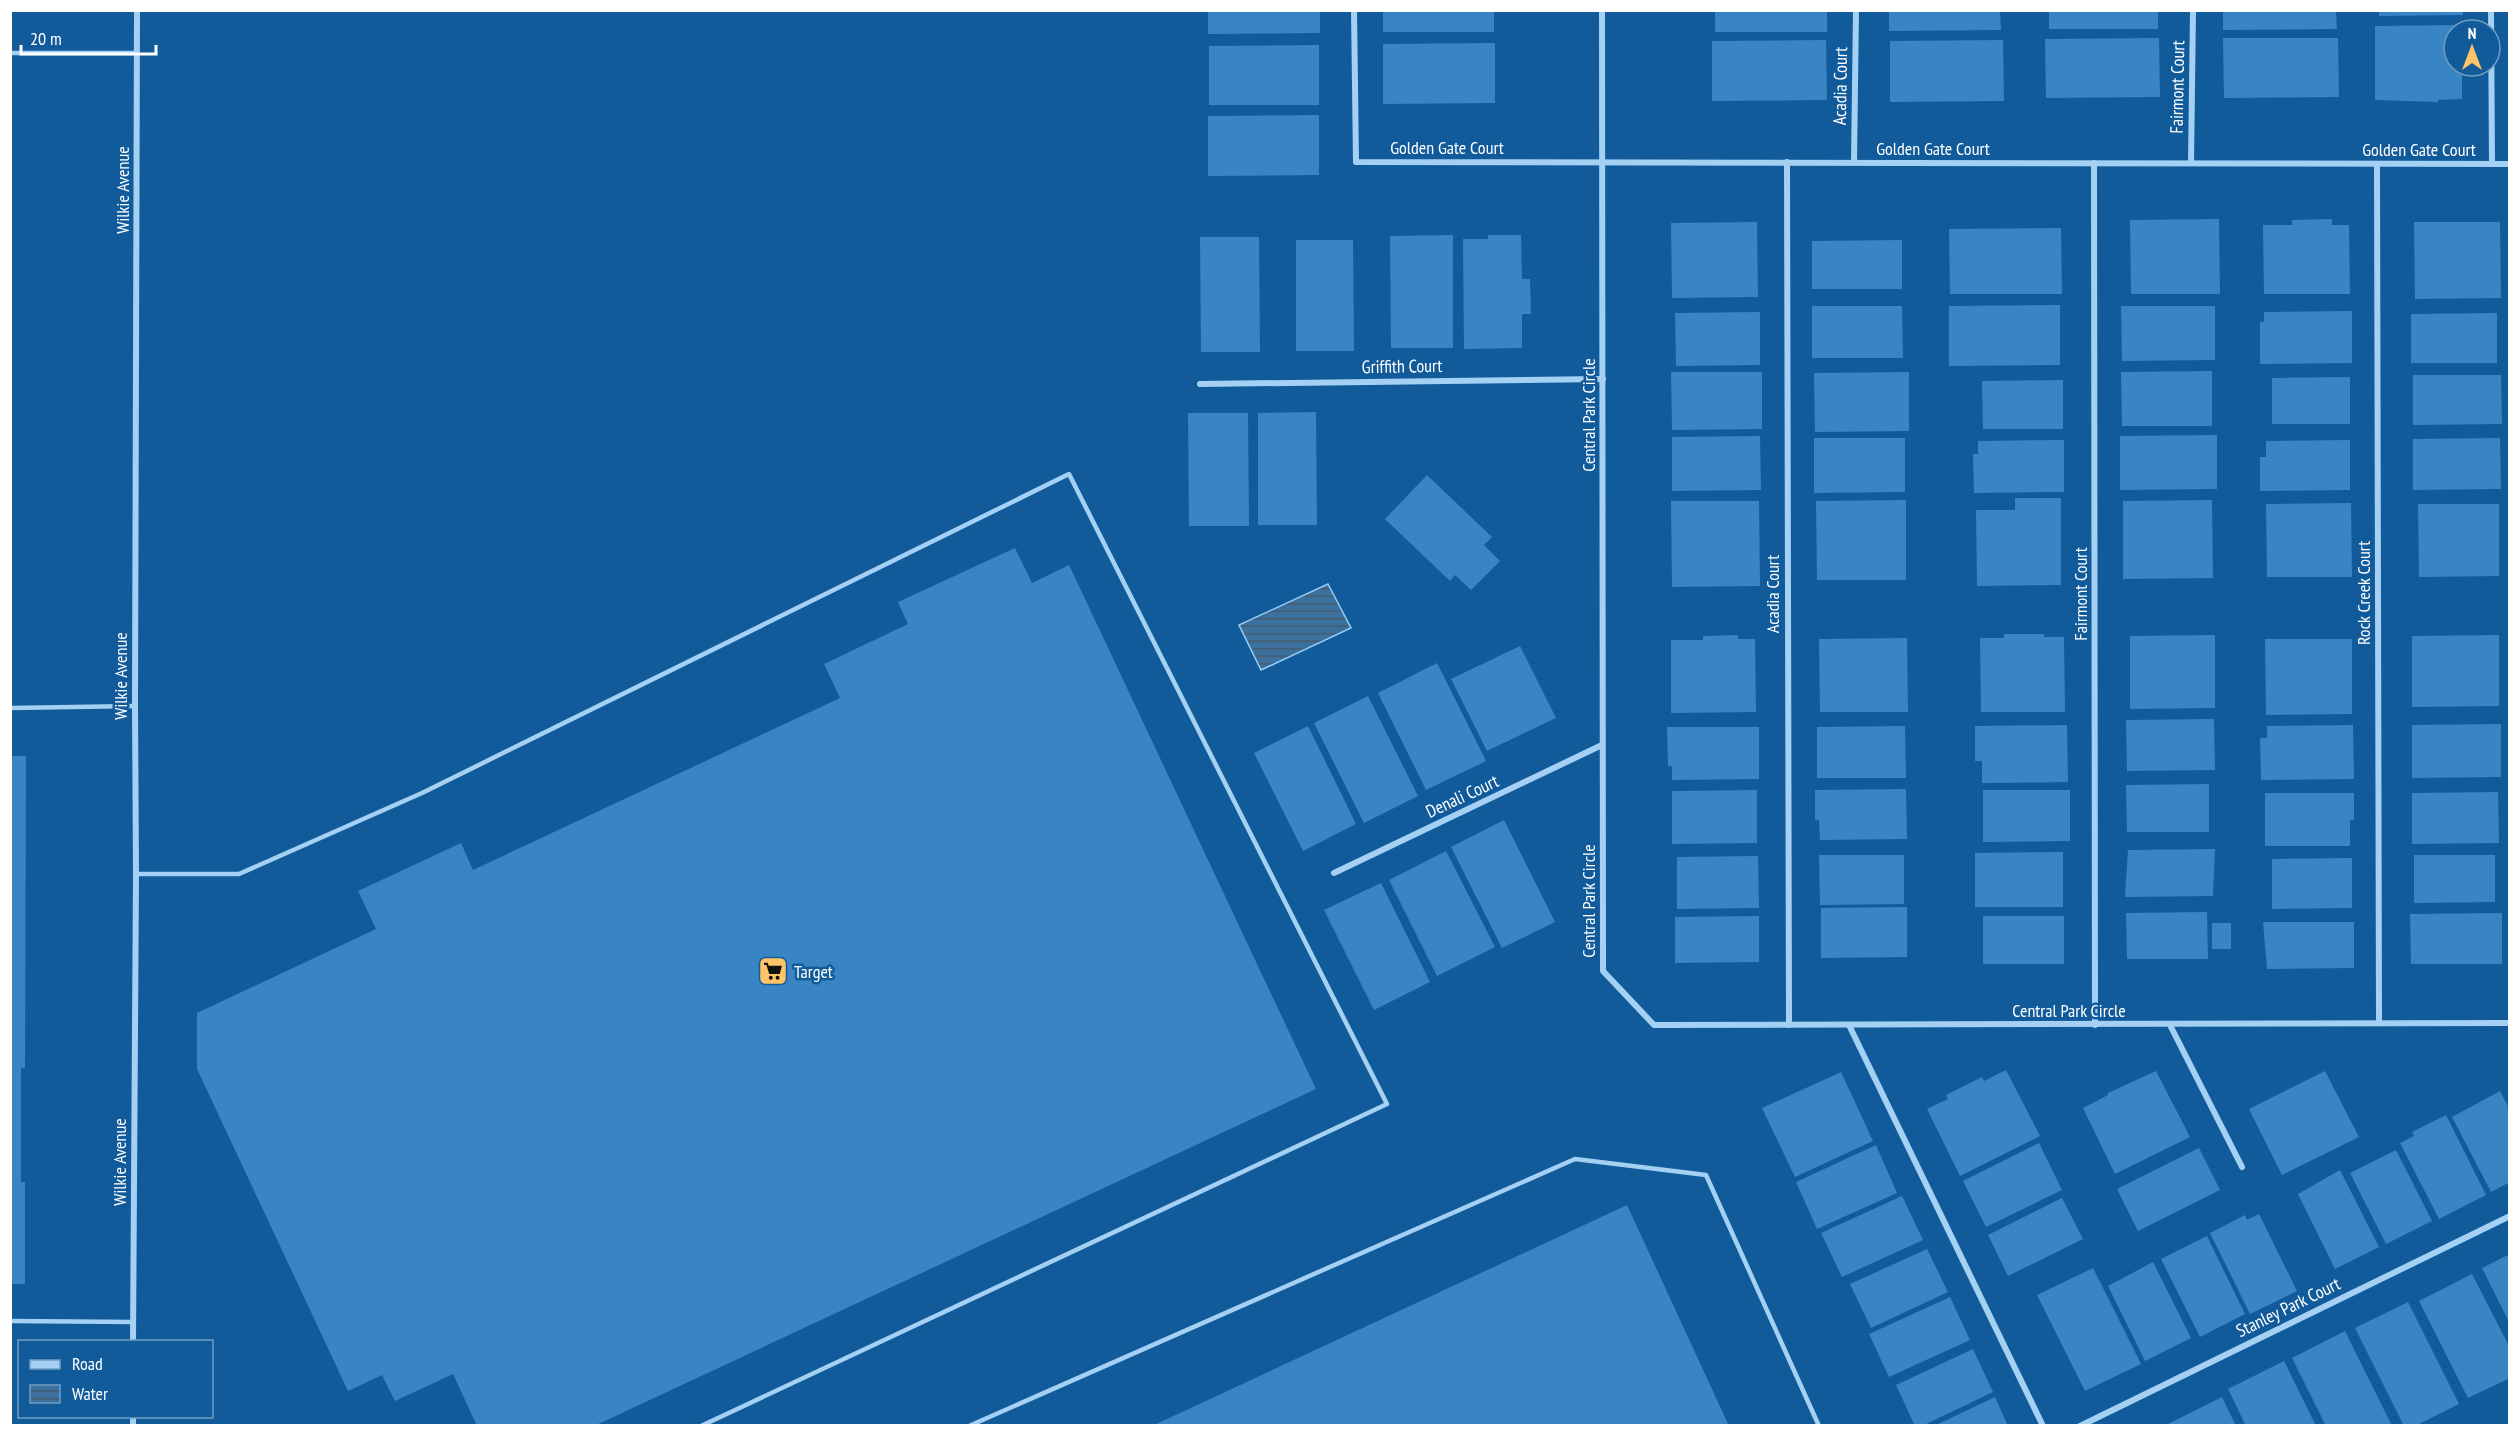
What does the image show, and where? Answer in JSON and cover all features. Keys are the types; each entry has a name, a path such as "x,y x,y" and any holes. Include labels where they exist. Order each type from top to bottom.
{"street":[{"name":"Wilkie Avenue","path":"133,1340 137,10"},
{"name":"Golden Gate Court","path":"1354,10 1356,162 2510,164"},
{"name":"Central Park Circle","path":"1602,10 1604,971 1654,1024 2510,1023"},
{"name":"Acadia Court","path":"1854,162 1856,10"},
{"name":"Fairmont Court","path":"2192,163 2193,10"},
{"path":"2491,10 2492,164"},
{"name":"Acadia Court","path":"1787,162 1789,1025"},
{"name":"Fairmont Court","path":"2094,163 2095,1024"},
{"name":"Rock Creek Court","path":"2377,164 2379,1023"},
{"name":"Griffith Court","path":"1200,384 1604,379"},
{"name":"Denali Court","path":"1334,873 1602,745"},
{"path":"1849,1024 2043,1425"},
{"path":"2170,1024 2242,1167"},
{"name":"Stanley Park Court","path":"2080,1425 2510,1216"}],"lane":[{"path":"10,53 137,53"},
{"path":"136,874 239,874 422,793 1069,474 1387,1104 701,1425"},
{"path":"10,708 135,706"},
{"path":"969,1425 1575,1159 1706,1175 1819,1425"},
{"path":"10,1321 133,1322"}],"water":[{"path":"1328,584 1351,628 1261,670 1239,625"}],"building":[{"path":"1208,10 1320,10 1320,33 1208,34"},
{"path":"1383,10 1494,10 1494,32 1383,32"},
{"path":"1715,10 1827,10 1827,32 1715,32"},
{"path":"1889,10 2000,10 2001,30 1889,31"},
{"path":"2049,10 2158,10 2158,29 2049,29"},
{"path":"2223,10 2336,10 2337,29 2223,30"},
{"path":"2379,10 2463,10 2463,15 2379,16"},
{"path":"2442,25 2442,78 2462,78 2462,99 2438,100 2438,102 2375,100 2375,26"},
{"path":"2159,38 2160,97 2046,98 2045,39"},
{"path":"2223,38 2338,38 2339,97 2224,98"},
{"path":"1826,40 1827,100 1712,101 1712,41"},
{"path":"2003,40 2004,101 1890,102 1890,41"},
{"path":"1495,43 1495,103 1383,104 1383,44"},
{"path":"1319,45 1319,105 1209,105 1209,46"},
{"path":"1319,115 1319,175 1208,176 1208,116"},
{"path":"2219,219 2220,294 2131,294 2130,220"},
{"path":"2332,219 2332,225 2349,225 2350,294 2264,294 2263,225 2292,225 2292,220"},
{"path":"1757,222 1758,297 1672,298 1671,223"},
{"path":"2414,222 2500,222 2501,298 2415,299"},
{"path":"2061,228 2062,294 1950,294 1949,229"},
{"path":"1453,235 1453,348 1391,348 1390,236"},
{"path":"1488,235 1521,235 1522,279 1530,279 1531,314 1522,314 1522,348 1464,349 1463,239 1488,239"},
{"path":"1200,237 1259,237 1260,352 1201,352"},
{"path":"1296,240 1353,240 1354,351 1296,351"},
{"path":"1902,240 1902,289 1812,289 1812,241"},
{"path":"2060,305 2060,365 1949,366 1949,306"},
{"path":"1812,306 1902,306 1903,358 1812,358"},
{"path":"2121,306 2215,306 2215,360 2122,361"},
{"path":"2352,311 2352,363 2260,364 2260,322 2264,322 2264,312"},
{"path":"1760,312 1760,365 1676,366 1675,313"},
{"path":"2497,313 2497,363 2411,363 2411,314"},
{"path":"2212,371 2212,426 2122,426 2121,372"},
{"path":"1671,372 1762,372 1762,429 1672,430"},
{"path":"1909,372 1909,431 1815,432 1814,373"},
{"path":"2413,375 2501,375 2502,424 2413,425"},
{"path":"2350,377 2350,424 2272,424 2272,378"},
{"path":"2063,380 2063,429 1983,429 1982,381"},
{"path":"1316,412 1317,525 1258,525 1258,413"},
{"path":"1188,413 1248,413 1249,526 1189,526"},
{"path":"2217,435 2217,489 2120,490 2120,436"},
{"path":"1760,436 1761,490 1672,491 1672,437"},
{"path":"1814,438 1905,438 1905,492 1814,493"},
{"path":"2500,438 2501,489 2413,490 2413,439"},
{"path":"2064,440 2064,492 1974,493 1973,454 1978,454 1978,441"},
{"path":"2350,440 2350,490 2260,491 2260,457 2266,457 2266,441"},
{"path":"1427,475 1492,537 1484,545 1500,561 1471,590 1455,575 1450,581 1385,519"},
{"path":"2015,498 2061,498 2061,585 1977,586 1976,510 2015,510"},
{"path":"1906,500 1906,580 1817,580 1816,501"},
{"path":"2212,500 2213,578 2123,579 2123,501"},
{"path":"1671,501 1759,501 1760,586 1672,587"},
{"path":"2351,503 2352,577 2267,577 2266,504"},
{"path":"2418,504 2499,504 2499,576 2419,577"},
{"name":"Target","path":"1015,548 1032,583 1069,565 1316,1089 594,1426 477,1426 453,1374 395,1401 382,1375 348,1391 197,1069 197,1013 376,929 358,891 461,843 473,870 840,698 824,664 908,624 898,602"},
{"path":"2004,634 2044,634 2044,637 2064,637 2065,712 1981,712 1980,638 2004,638"},
{"path":"1738,635 1738,639 1755,639 1756,712 1671,713 1671,640 1703,640 1703,636"},
{"path":"2215,635 2215,708 2130,709 2130,636"},
{"path":"2499,635 2499,706 2412,707 2412,636"},
{"path":"1907,638 1908,712 1820,712 1819,639"},
{"path":"2265,639 2352,639 2352,714 2266,715"},
{"path":"1520,646 1556,718 1487,751 1451,679"},
{"path":"1437,663 1486,761 1426,790 1378,693"},
{"path":"1368,696 1418,796 1364,823 1314,723"},
{"path":"2214,719 2215,770 2127,771 2126,720"},
{"path":"2501,724 2501,777 2412,778 2412,725"},
{"path":"2067,725 2068,782 1982,783 1982,761 1975,761 1975,726"},
{"path":"2353,725 2354,779 2261,780 2260,738 2267,738 2267,726"},
{"path":"1308,726 1356,824 1303,851 1254,753"},
{"path":"1905,726 1906,778 1817,778 1817,727"},
{"path":"1667,727 1759,727 1759,779 1672,780 1672,766 1668,766"},
{"path":"10,756 26,756 25,1068 21,1068 21,1182 25,1182 25,1284 10,1284"},
{"path":"2209,784 2209,832 2127,832 2126,785"},
{"path":"1906,789 1907,839 1820,840 1819,820 1815,820 1815,790"},
{"path":"1757,790 1757,843 1672,844 1672,791"},
{"path":"1983,790 2070,790 2070,841 1983,842"},
{"path":"2498,792 2499,843 2412,844 2412,793"},
{"path":"2265,793 2354,793 2354,820 2350,820 2350,846 2265,846"},
{"path":"1504,820 1555,922 1502,948 1451,847"},
{"path":"2215,849 2213,896 2125,897 2128,850"},
{"path":"1446,851 1495,947 1437,976 1389,880"},
{"path":"2063,852 2063,907 1975,907 1975,853"},
{"path":"1819,855 1904,855 1904,904 1820,905"},
{"path":"2414,855 2495,855 2495,902 2414,903"},
{"path":"1758,856 1759,908 1677,909 1677,857"},
{"path":"2352,858 2352,908 2272,909 2272,859"},
{"path":"1381,883 1430,982 1374,1010 1324,910"},
{"path":"1907,907 1907,957 1821,958 1821,908"},
{"path":"2207,912 2208,959 2127,959 2126,913"},
{"path":"2502,913 2502,964 2411,964 2410,914"},
{"path":"1759,916 1759,962 1675,963 1675,917"},
{"path":"1983,916 2064,916 2064,964 1983,964"},
{"path":"2263,922 2354,922 2354,968 2267,969"},
{"path":"2212,923 2231,923 2231,949 2212,949"},
{"path":"2006,1070 2040,1136 1960,1176 1927,1109 1948,1099 1946,1095 1982,1077 1984,1081"},
{"path":"2156,1071 2190,1137 2115,1174 2083,1108 2108,1093"},
{"path":"2325,1071 2359,1137 2282,1175 2249,1109"},
{"path":"1841,1072 1873,1141 1795,1177 1762,1108"},
{"path":"2500,1091 2510,1110 2510,1182 2491,1192 2452,1117"},
{"path":"2446,1115 2486,1195 2439,1219 2400,1143 2414,1136 2412,1132"},
{"path":"2039,1143 2062,1190 1986,1227 1963,1181"},
{"path":"1876,1145 1897,1193 1817,1229 1796,1182"},
{"path":"2199,1148 2220,1190 2138,1231 2117,1189"},
{"path":"2396,1150 2432,1221 2386,1244 2350,1173"},
{"path":"2340,1170 2379,1247 2335,1269 2298,1194"},
{"path":"1902,1196 1923,1240 1842,1277 1821,1233"},
{"path":"2062,1198 2083,1239 2008,1276 1988,1235"},
{"path":"1627,1205 1729,1426 1152,1426"},
{"path":"2259,1214 2297,1291 2250,1314 2210,1233 2245,1215 2247,1220"},
{"path":"2207,1236 2245,1314 2200,1337 2161,1259"},
{"path":"1927,1249 1948,1292 1871,1328 1850,1284"},
{"path":"2510,1254 2510,1324 2482,1268"},
{"path":"2153,1262 2191,1338 2145,1361 2108,1286"},
{"path":"2093,1268 2141,1364 2085,1391 2037,1295"},
{"path":"2472,1274 2510,1348 2510,1378 2468,1398 2419,1301"},
{"path":"1950,1297 1970,1340 1889,1377 1869,1334"},
{"path":"2408,1302 2459,1404 2415,1426 2404,1426 2355,1328"},
{"path":"2345,1331 2392,1426 2326,1426 2292,1358"},
{"path":"1973,1349 1993,1392 1922,1426 1915,1426 1896,1385"},
{"path":"2284,1361 2316,1426 2246,1426 2228,1389"},
{"path":"1995,1397 2008,1426 1934,1426"},
{"path":"2222,1397 2236,1426 2169,1426 2168,1424"}],"place":[{"name":"Target","path":"773,971"}]}
